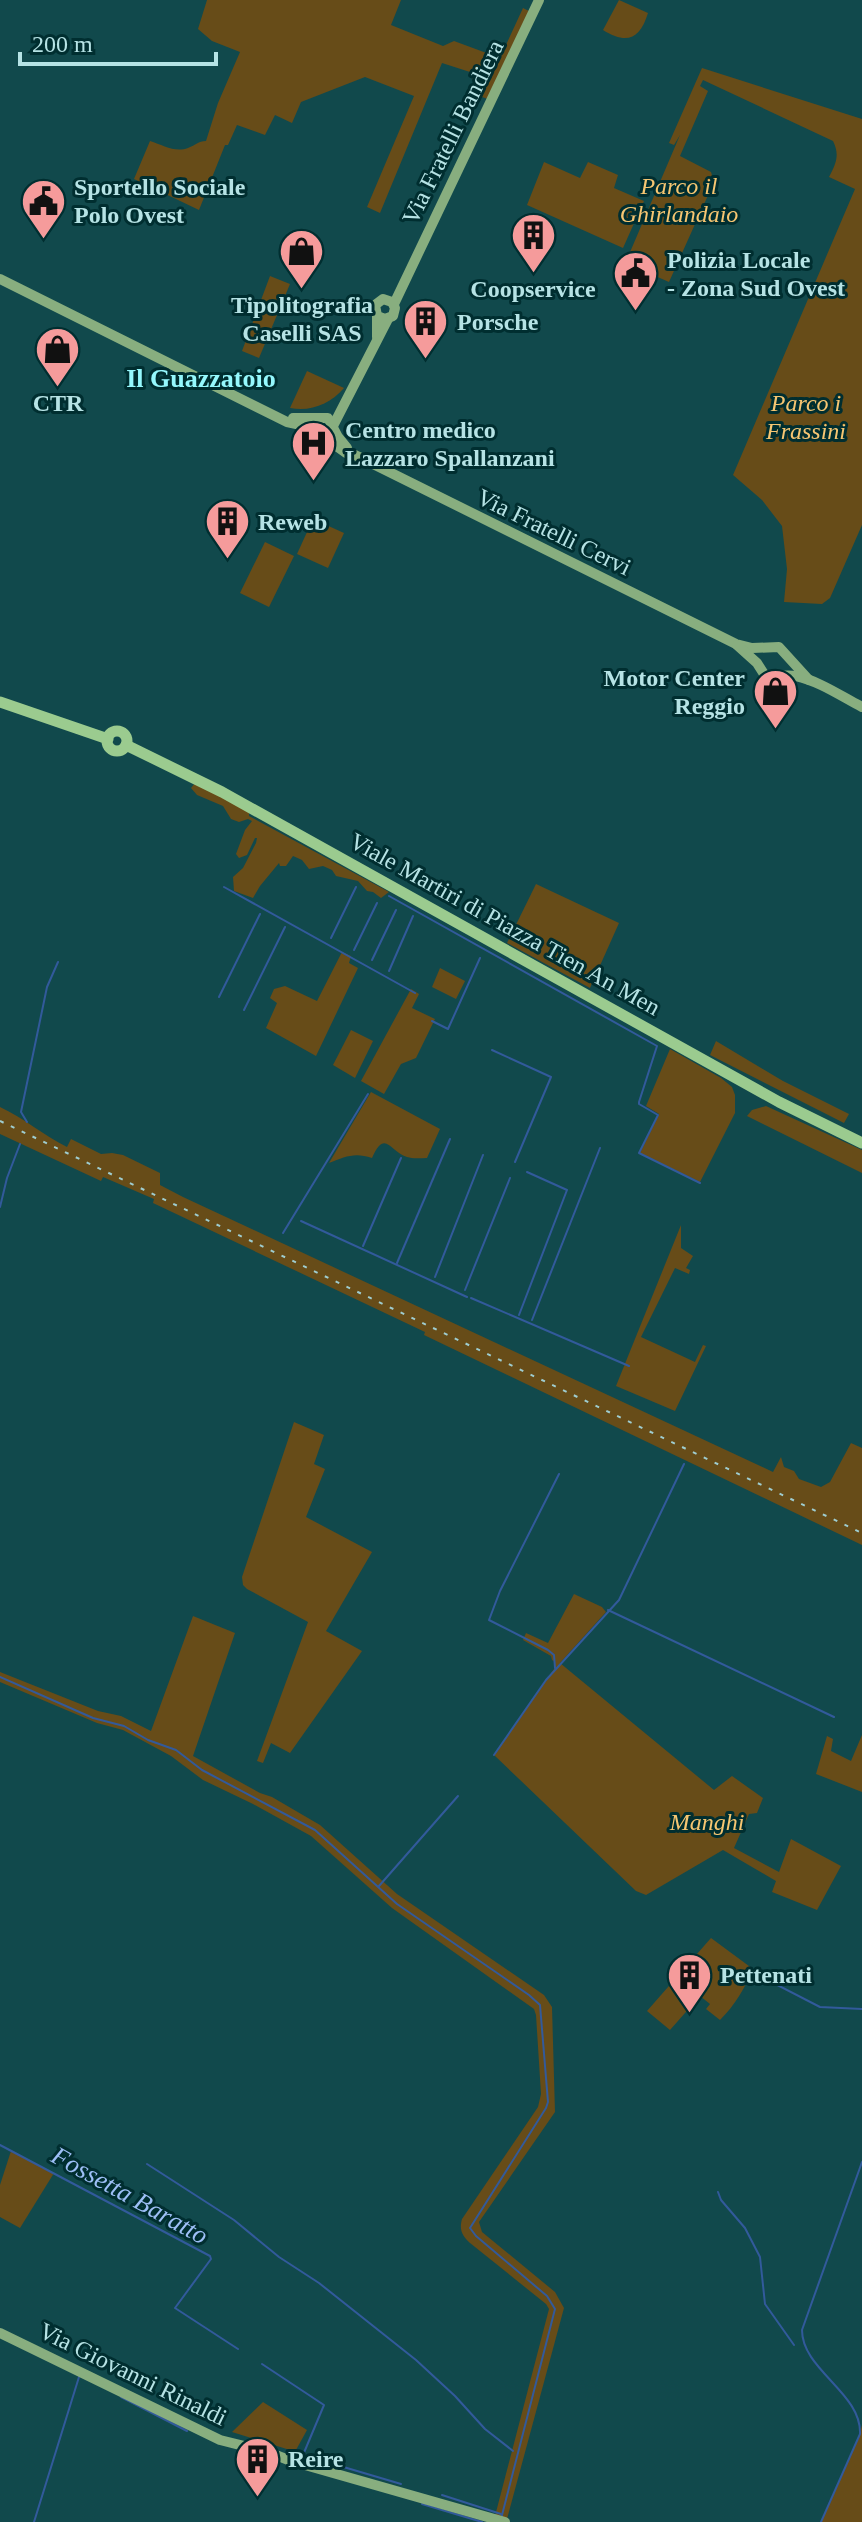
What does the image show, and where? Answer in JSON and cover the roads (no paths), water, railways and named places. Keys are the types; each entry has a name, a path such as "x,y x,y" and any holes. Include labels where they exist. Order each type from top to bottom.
{"main road":[{"name":"Via Fratelli Bandiera","path":"390,301 404,281 539,0"},
{"name":"Via Fratelli Cervi","path":"0,279 736,644 752,648 779,647 809,680"},
{"name":"Via Fratelli Bandiera","path":"333,428 376,340 383,318 375,305 379,300 390,301"},
{"name":"Via Fratelli Bandiera","path":"383,318 394,314 390,301"},
{"name":"Via Fratelli Bandiera","path":"320,418 347,399"},
{"name":"Via Fratelli Cervi","path":"280,417 330,420 343,444 355,455"},
{"path":"320,418 312,425 317,435 328,437 333,428"},
{"name":"Via Fratelli Cervi","path":"736,644 768,677 780,675 809,680 862,707"},
{"path":"757,663 758,655 767,647"},
{"path":"780,675 788,659"},
{"name":"Viale Martiri di Piazza Tien An Men","path":"0,702 108,739 109,747 114,750 122,750 126,745 222,792 779,1102 862,1143"},
{"name":"Via Giovanni Rinaldi","path":"0,2333 220,2440 502,2521"}],"waterway":[{"path":"224,887 415,993"},
{"path":"331,938 356,887"},
{"path":"389,896 657,1046 639,1104 658,1115 639,1153 700,1183"},
{"path":"354,950 377,903"},
{"path":"372,960 396,910"},
{"path":"219,997 260,914"},
{"path":"389,971 413,916"},
{"path":"244,1010 285,927"},
{"path":"432,1021 448,1029 480,958"},
{"path":"27,1122 21,1112 47,987 58,962"},
{"path":"492,1050 551,1077 515,1162"},
{"path":"283,1233 368,1094"},
{"path":"397,1263 450,1139"},
{"path":"0,1207 20,1144"},
{"path":"532,1320 600,1148"},
{"path":"435,1277 483,1155"},
{"path":"363,1246 401,1158"},
{"path":"519,1315 567,1190 527,1172"},
{"path":"465,1290 510,1178"},
{"path":"301,1221 467,1297"},
{"path":"471,1298 629,1366"},
{"path":"494,1755 546,1680 619,1600 684,1464"},
{"path":"555,1668 554,1655 548,1650 489,1620 500,1591 559,1474"},
{"path":"608,1610 834,1717"},
{"path":"0,1677 176,1750 202,1770 315,1830 397,1904 540,2005 548,2102 470,2228 547,2296 555,2309 501,2519"},
{"path":"379,1886 458,1796"},
{"path":"758,1975 820,2007 862,2009"},
{"name":"Fossetta Baratto","path":"0,2145 210,2256 211,2259 175,2308 238,2349"},
{"path":"821,2522 860,2434 852,2406 811,2357 802,2330 862,2162"},
{"path":"147,2164 234,2220 279,2257 319,2283 416,2360 485,2429 513,2451"},
{"path":"718,2192 721,2200 745,2228 760,2257 765,2304 794,2345"},
{"name":"Fossetta Baratto","path":"262,2364 324,2405 303,2455 401,2484"},
{"path":"34,2522 79,2377"},
{"path":"121,2397 187,2431"},
{"name":"Fossetta Baratto","path":"442,2495 501,2514"},
{"path":"422,2504 482,2522"}],"railway":[{"path":"0,1121 862,1533"}],"place":[{"name":"Sportello Sociale Polo Ovest","path":"43,240"},
{"name":"Coopservice","path":"533,274"},
{"name":"Tipolitografia Caselli SAS","path":"302,290"},
{"name":"Polizia Locale - Zona Sud Ovest","path":"636,313"},
{"name":"Porsche","path":"426,361"},
{"name":"CTR","path":"58,388"},
{"name":"Centro medico Lazzaro Spallanzani","path":"314,483"},
{"name":"Reweb","path":"227,561"},
{"name":"Motor Center Reggio","path":"776,731"},
{"name":"Pettenati","path":"689,2014"},
{"name":"Reire","path":"257,2498"}],"district":[{"name":"Il Guazzatoio","path":"201,378"}],"park label":[{"name":"Parco il Ghirlandaio","path":"679,200"},
{"name":"Parco i Frassini","path":"806,417"},
{"name":"Manghi","path":"707,1822"}]}
